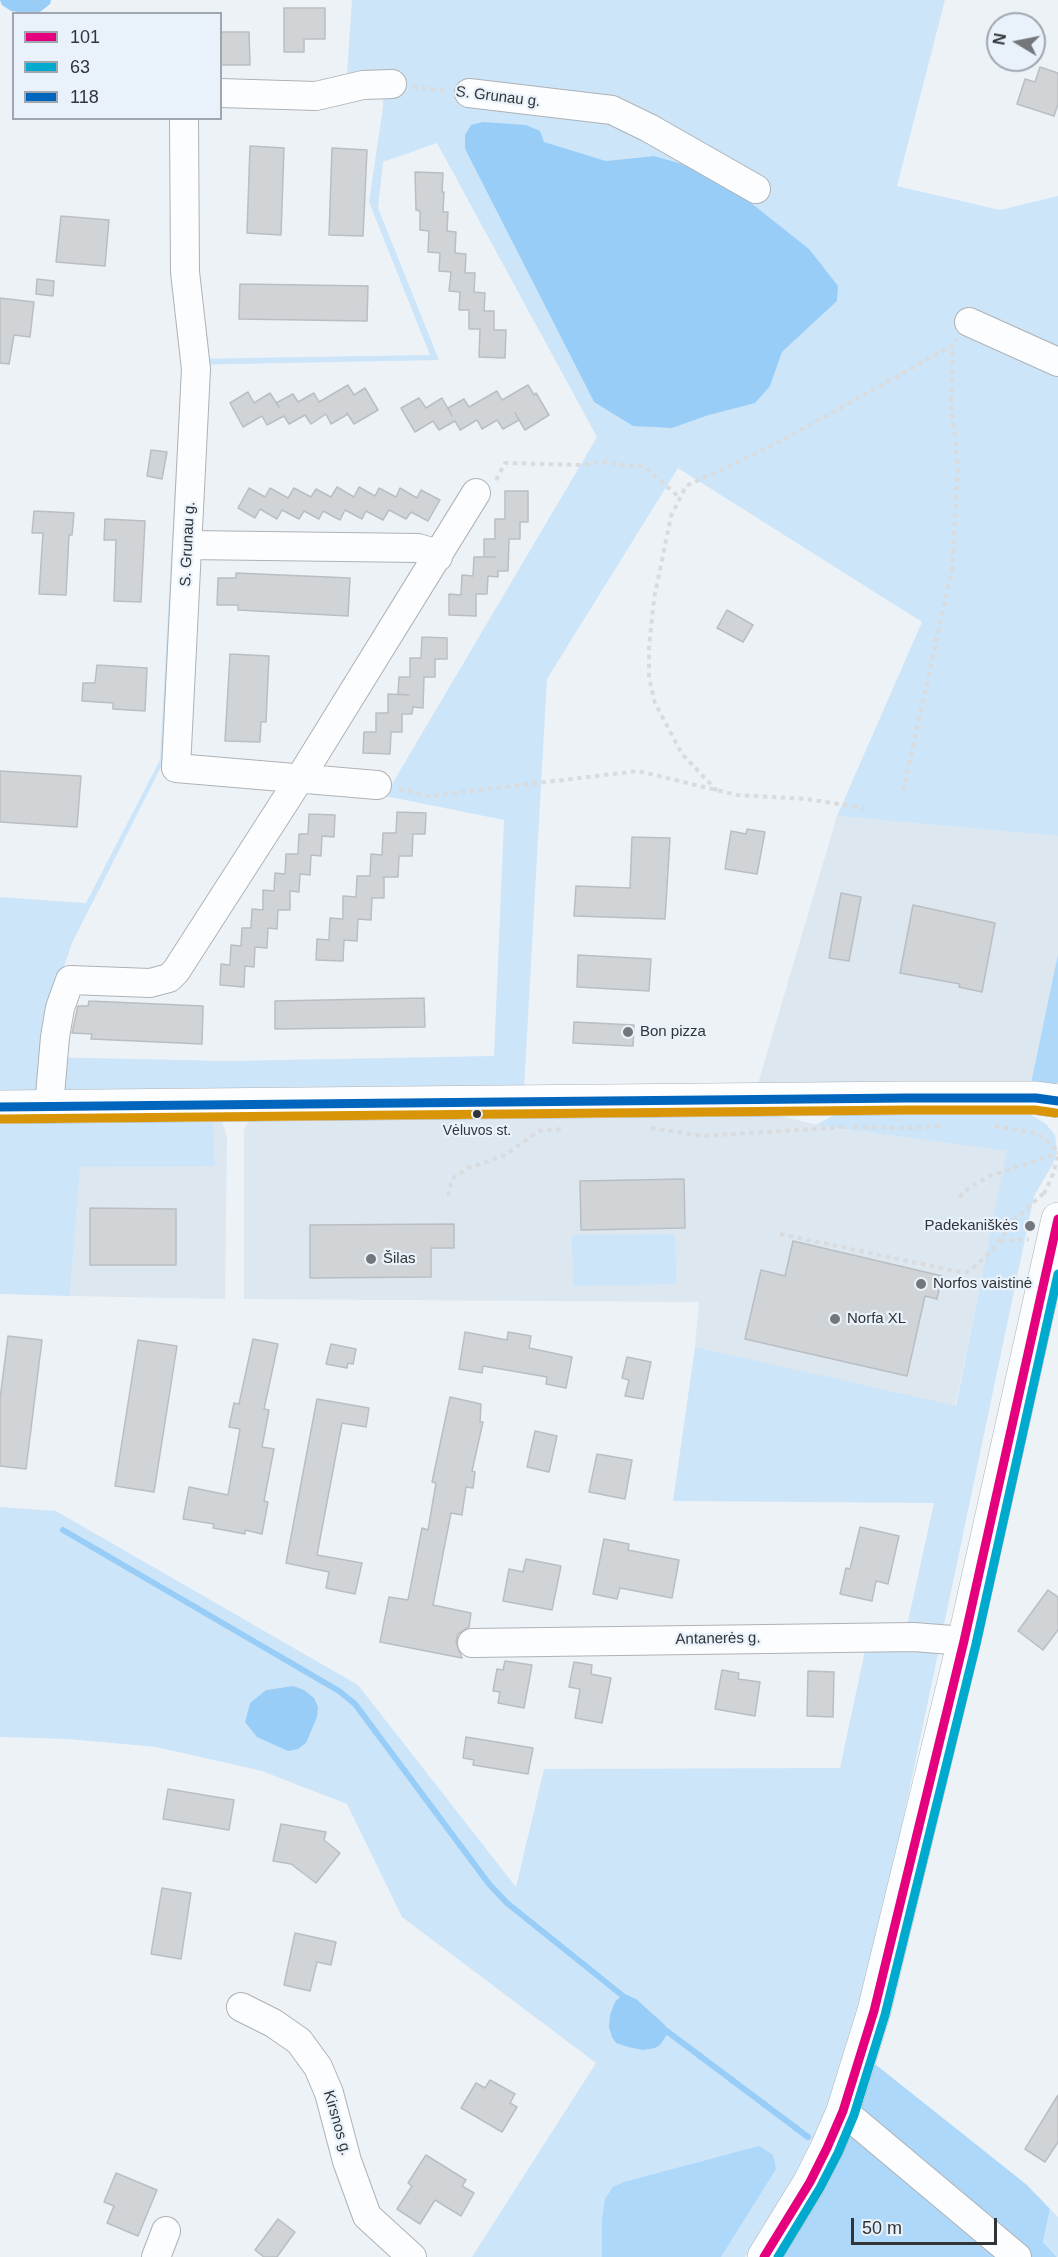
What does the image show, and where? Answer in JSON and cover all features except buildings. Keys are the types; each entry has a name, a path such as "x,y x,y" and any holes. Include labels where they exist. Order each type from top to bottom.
{"main road":[{"path":"0,1107 907,1098 1036,1098 1058,1101"},
{"path":"764,2257 810,2182 843,2111 861,2058 890,1951 964,1641 1051,1206"}],"street":[{"path":"222,93 316,96 363,85 392,84"},
{"name":"S. Grunau g.","path":"469,93 612,110 756,189"},
{"name":"S. Grunau g.","path":"184,120 184,272 195,369 176,768 377,784"},
{"path":"969,322 1058,362"},
{"path":"49,1107 55,1038 60,1008 70,980 150,983 169,978 176,971 300,778 476,494"},
{"path":"188,545 418,549 428,551 438,557"},
{"name":"Antanerės g.","path":"472,1642 914,1637 964,1641"},
{"name":"Kirsnos g.","path":"241,2007 273,2023 299,2041 318,2067 329,2093 347,2161 367,2216 412,2257"},
{"path":"843,2111 1017,2257"},
{"path":"156,2257 166,2231"}],"path":[{"name":"S. Grunau g.","path":"392,84 469,93"},
{"path":"717,791 682,754 655,703 649,678 649,647 654,599 671,516 686,486 774,445 953,345 969,322"},
{"path":"903,791 952,570 958,466 951,403 953,345"},
{"path":"476,494 488,493 505,464 581,465 602,462 645,467 680,498"},
{"path":"377,784 430,796 638,771 737,795 806,798 864,808"},
{"path":"640,1128 703,1136 848,1126 915,1128 947,1125"},
{"path":"959,1197 970,1187 990,1176 1058,1153 1048,1141 1035,1133 991,1125"},
{"path":"448,1196 452,1179 468,1168 505,1155 539,1131 574,1128"},
{"path":"780,1234 964,1274 979,1264 1012,1222 1051,1206"},
{"path":"999,1240 1032,1239"}],"shaded area":[{"path":"0,0 51,0 50,4 40,12 11,11 2,5"},
{"path":"352,0 945,0 897,186 1000,210 1058,196 1058,836 837,816 922,622 678,468 547,679 524,1088 0,1090 0,897 86,903 160,760 182,359 430,355 369,202 384,86 347,74","holes":["465,135 543,142 606,161 654,156 679,163 837,301 782,352 770,386 709,415 672,428 594,402 465,149","437,143 597,437 385,796 504,820 494,1056 227,1061 42,1057 52,1002 72,943 165,759 186,365 439,360 378,208 383,162"]},
{"path":"483,122 526,125 540,131 544,142 606,161 654,156 679,163 727,184 809,249 838,286 837,301 782,352 770,386 755,403 672,428 633,426 594,402 465,149 465,135 471,125"},
{"path":"837,816 1058,836 1058,954 1031,1083 757,1087"},
{"path":"1058,954 1058,1082 1055,1085 1031,1083"},
{"path":"760,1111 817,1125 1008,1151 955,1407 695,1347 699,1302 244,1299 244,1130 251,1118"},
{"path":"1018,1111 1046,1124 1055,1135 1057,1151 1053,1164 1034,1196 880,1930 833,2096 795,2181 745,2257 721,2257 775,2169 602,2220 602,2257 472,2257 596,2063 402,1917 347,1804 262,1771 156,1747 68,1739 0,1737 0,1507 56,1511 358,1685 516,1887 544,1769 840,1768 870,1627 907,1626 934,1503 673,1501 695,1347 956,1406 1007,1151 816,1125 838,1113","holes":["294,1686 245,1722 250,1703 266,1690"]},
{"path":"213,1113 222,1121 227,1137 225,1299 70,1296 80,1166 215,1166"},
{"path":"213,1113 215,1166 80,1167 70,1296 0,1294 0,1117"},
{"path":"675,1234 676,1284 573,1286 572,1235"},
{"path":"293,1686 304,1690 314,1698 318,1707 317,1717 306,1743 298,1749 288,1751 257,1737 245,1722 250,1703 266,1690"},
{"path":"622,1995 636,1999 665,2025 668,2033 660,2045 643,2050 616,2043 609,2027 610,2015 615,2002"},
{"path":"875,2064 1027,2185 1050,2209 1043,2242 1057,2257 780,2257 825,2183"},
{"path":"759,2146 773,2155 776,2169 721,2257 602,2257 602,2220 605,2199 613,2187 624,2182"},
{"path":"1050,2209 1058,2217 1058,2257 1043,2242"}],"waterway":[{"path":"63,1530 339,1691 355,1704 489,1884 507,1903 628,2000"},
{"path":"664,2029 808,2137"}],"transit line":[{"name":"118","path":"0,1107 907,1098 1036,1098 1058,1101"},
{"path":"0,1119 907,1110 1035,1110 1056,1113"},
{"name":"101","path":"764,2257 810,2182 827,2148 843,2111 874,2011 964,1641 1058,1219"},
{"name":"63","path":"778,2257 820,2188 838,2153 854,2115 885,2015 976,1644 1058,1274"}],"place":[{"name":"Bon pizza","path":"628,1032"},
{"name":"Vėluvos st.","path":"477,1114"},
{"name":"Padekaniškės","path":"1030,1226"},
{"name":"Šilas","path":"371,1259"},
{"name":"Norfos vaistinė","path":"921,1284"},
{"name":"Norfa XL","path":"835,1319"}]}
